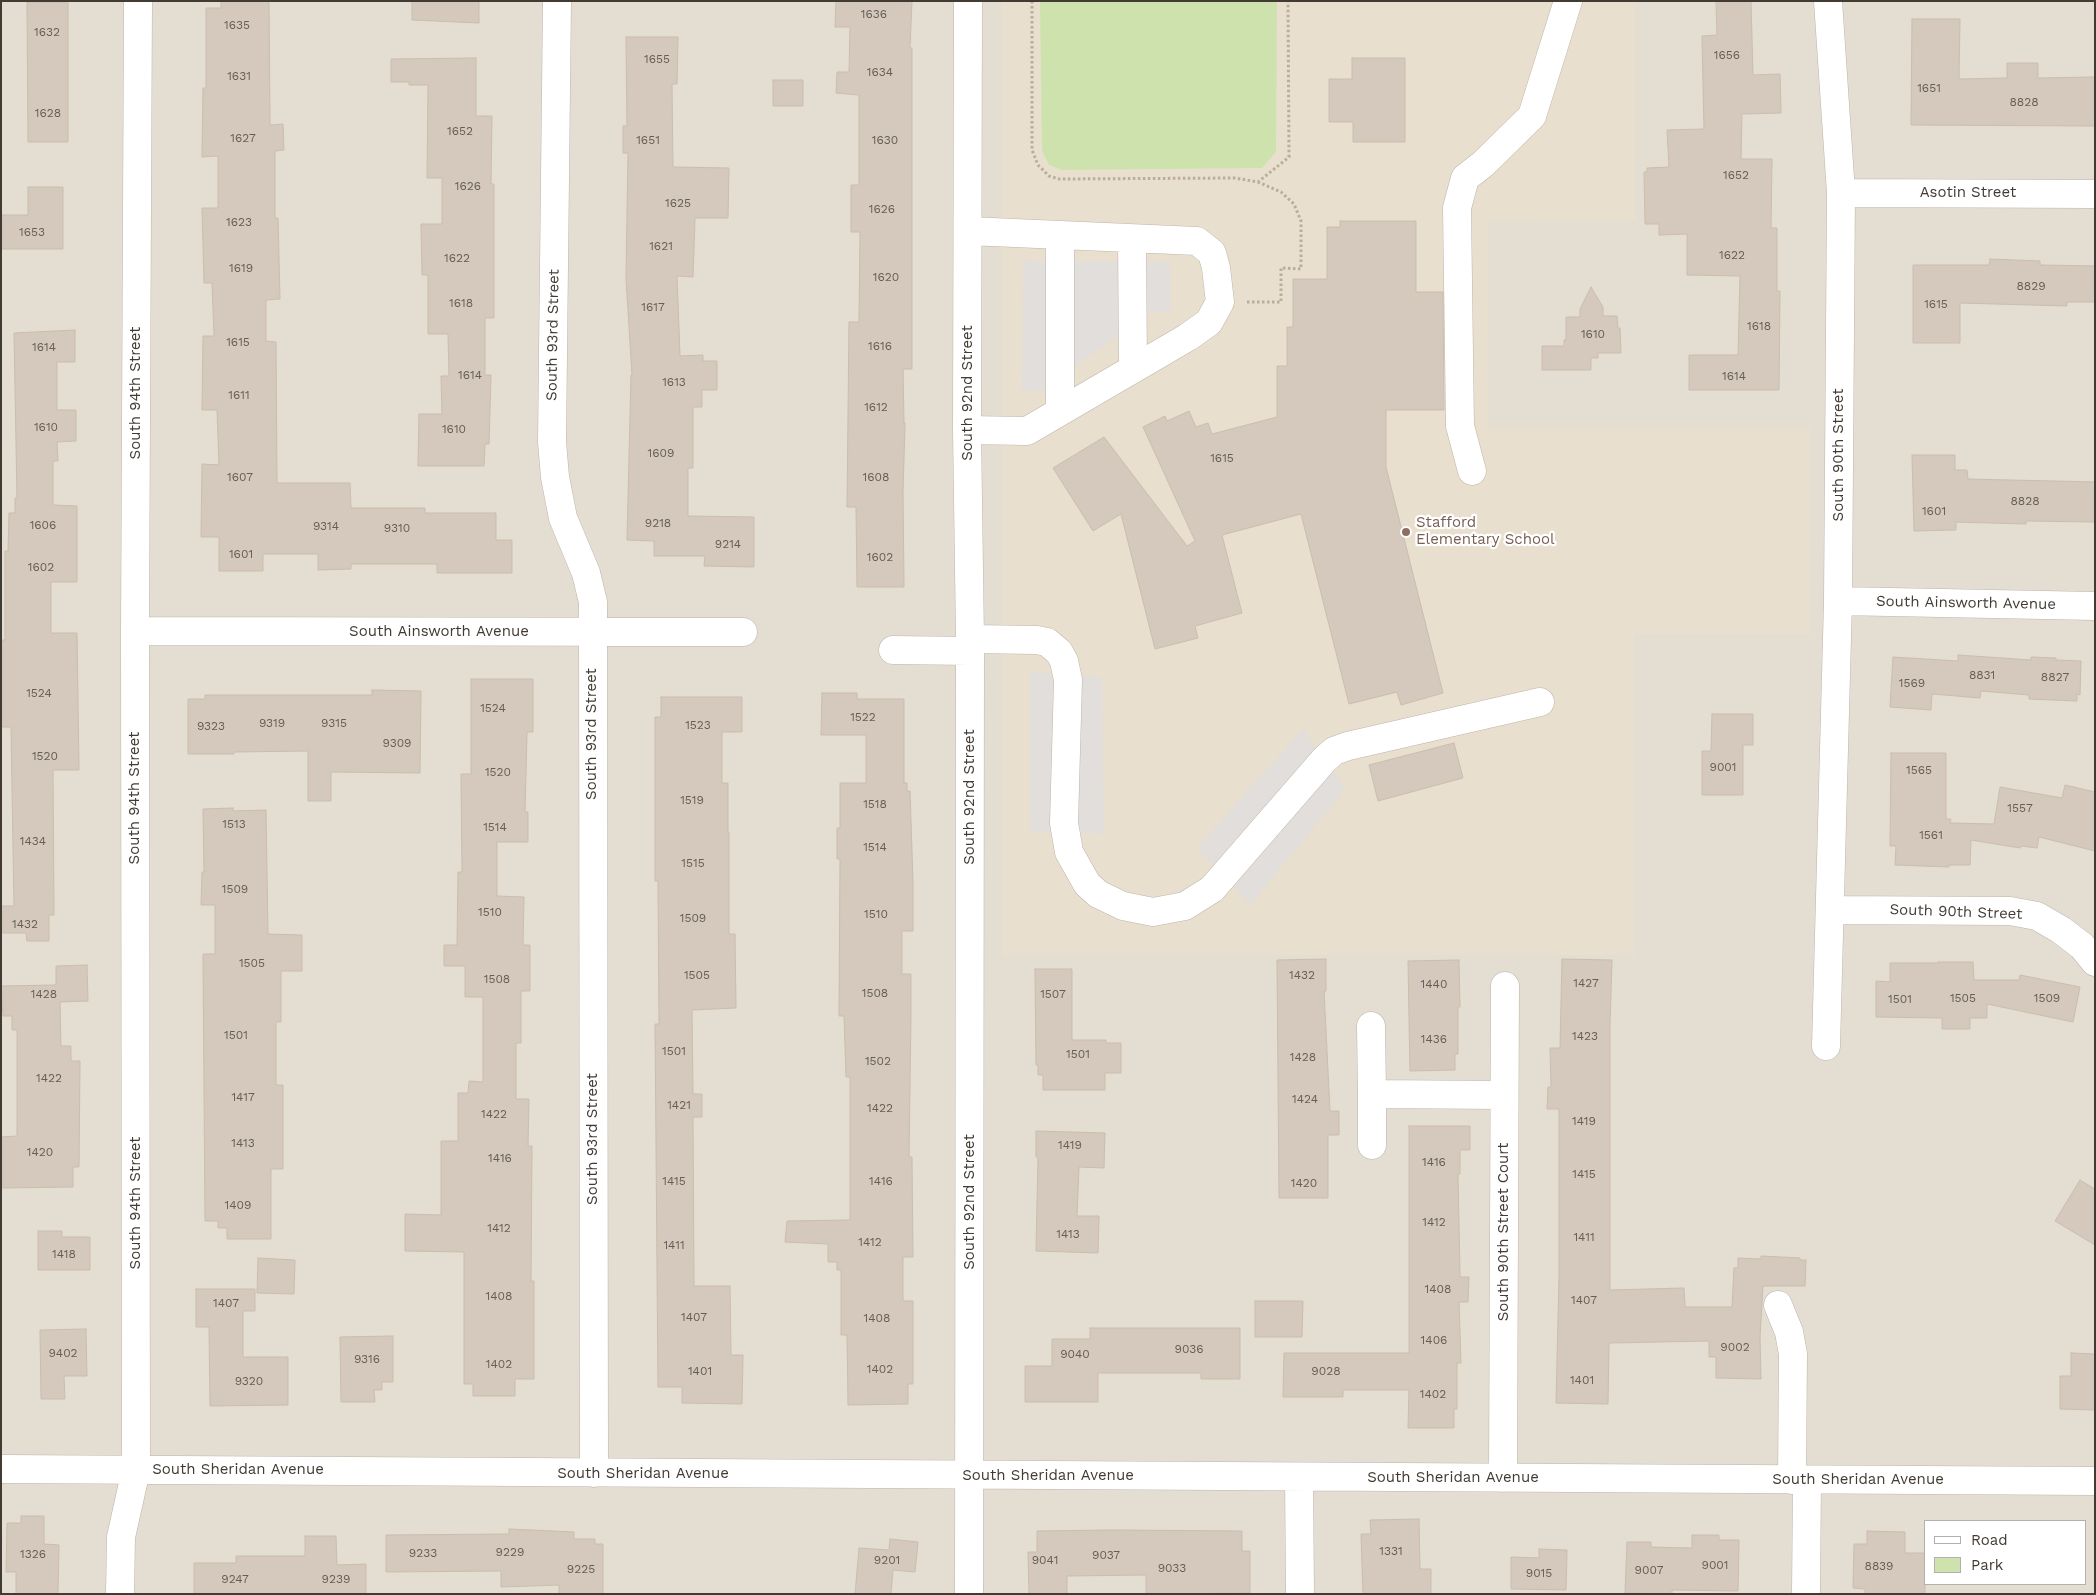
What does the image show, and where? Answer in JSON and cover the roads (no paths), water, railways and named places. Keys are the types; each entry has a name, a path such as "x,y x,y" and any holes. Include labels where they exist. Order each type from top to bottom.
{"street":[{"name":"South 94th Street","path":"120,1594 121,1537 136,1470 135,631 138,1"},
{"name":"South 93rd Street","path":"557,1 552,442 555,477 564,518 586,574 593,602 594,1473"},
{"name":"South 92nd Street","path":"968,1 967,430 970,645 969,1594"},
{"path":"1472,471 1460,426 1457,208 1465,178 1483,164 1532,116 1568,1"},
{"name":"South 90th Street","path":"1826,1046 1838,601 1841,193 1828,1"},
{"name":"Asotin Street","path":"1841,193 2095,194"},
{"path":"967,430 1027,431 1188,337 1208,322 1220,302 1216,268 1212,253 1197,242 968,231"},
{"path":"1060,236 1060,411"},
{"path":"1132,239 1133,369"},
{"name":"South Ainsworth Avenue","path":"1838,601 2095,606"},
{"name":"South Ainsworth Avenue","path":"135,631 743,632"},
{"path":"893,650 1036,640 1047,642 1059,652 1067,669 1068,680 1064,823 1069,852 1087,884 1098,894 1124,906 1153,912 1185,906 1212,889 1324,760 1334,751 1540,702"},
{"name":"South 90th Street","path":"1830,910 2010,911 2037,916 2061,930 2082,946 2095,962"},
{"name":"South 90th Street Court","path":"1503,1478 1504,986"},
{"path":"1371,1026 1372,1146"},
{"path":"1372,1094 1504,1095"},
{"path":"1778,1305 1789,1332 1793,1354 1806,1594"},
{"name":"South Sheridan Avenue","path":"1,1469 2095,1481"},
{"path":"1299,1477 1300,1594"}],"place":[{"name":"Stafford Elementary School","path":"1406,532"}]}
